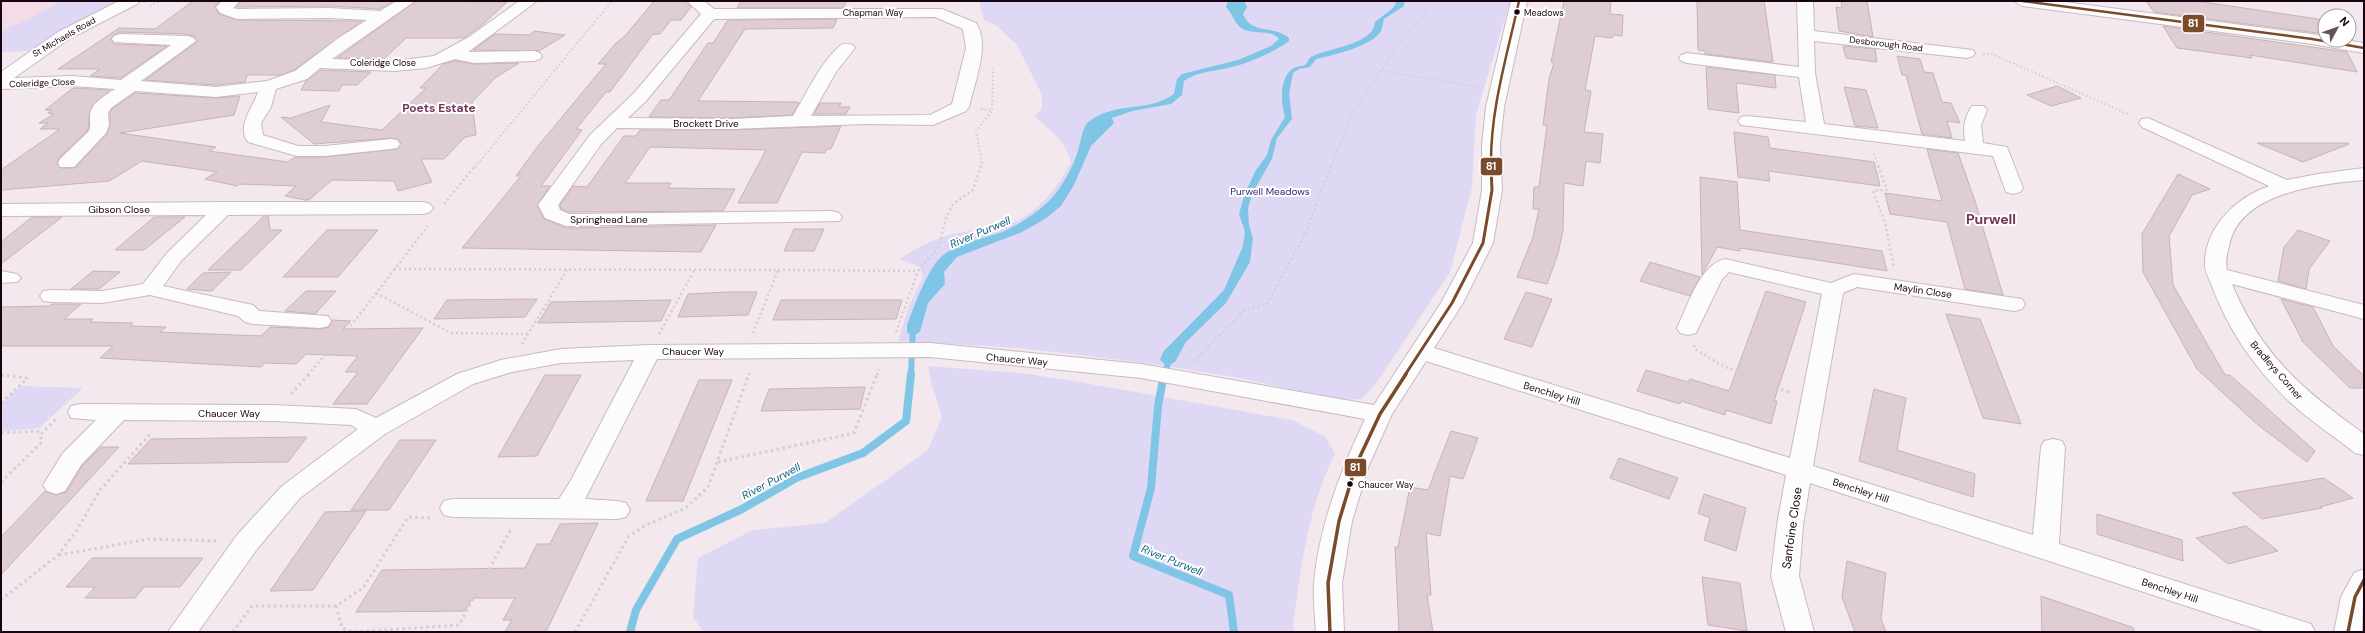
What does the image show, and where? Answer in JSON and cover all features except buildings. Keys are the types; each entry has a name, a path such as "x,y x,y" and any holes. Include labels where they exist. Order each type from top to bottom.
{"street":[{"name":"St Michaels Road","path":"1,83 24,60 64,36 132,1"},
{"path":"232,1 224,7 225,10 237,14 330,13 383,16"},
{"name":"Coleridge Close","path":"1,83 72,81 216,92 269,86 301,75 346,40 407,1"},
{"name":"Coleridge Close","path":"316,63 416,64 442,59 529,1"},
{"path":"694,1 710,14"},
{"path":"1330,632 1328,583 1339,521 1356,465 1380,414 1452,303 1483,243 1492,190 1491,145 1498,90 1519,1"},
{"path":"1805,1 1805,34 1808,73 1816,128"},
{"path":"2022,1 2297,36 2364,48"},
{"name":"Chapman Way","path":"710,14 937,12 970,26 974,48 960,108"},
{"name":"Springhead Lane","path":"710,14 640,97 596,140 548,205 552,214 566,220 832,218"},
{"name":"Desborough Road","path":"1805,34 1967,53"},
{"path":"66,162 89,143 97,133 100,125 100,113 105,104 188,41 120,39"},
{"path":"800,121 829,70 847,48"},
{"path":"452,53 474,58 534,56"},
{"path":"1687,58 1808,73"},
{"path":"269,86 262,108 252,123 254,138 297,151 325,151 391,144"},
{"name":"Brockett Drive","path":"613,123 731,124 800,121 933,120 960,108"},
{"path":"1975,148 1972,125 1978,110"},
{"path":"1748,121 1816,128 2001,152 2014,188"},
{"path":"2148,124 2284,186"},
{"name":"Bradleys Corner","path":"2364,174 2325,177 2284,186 2246,205 2222,232 2215,263 2230,307 2255,347 2299,397 2364,447"},
{"path":"150,289 174,257 224,208"},
{"name":"Gibson Close","path":"5,213 224,208 423,208"},
{"path":"1688,328 1713,276 1725,265 1833,290 1801,471"},
{"path":"2218,274 2364,312"},
{"name":"Maylin Close","path":"1833,290 1854,280 2014,304"},
{"path":"51,296 102,297 150,289 224,307 245,310 252,317 320,321"},
{"name":"Chaucer Way","path":"182,632 247,542 291,492 376,428 465,380 509,365 561,356 649,352 894,349 930,350 1141,371 1380,414"},
{"name":"Chaucer Way","path":"566,508 582,484 649,352"},
{"name":"Benchley Hill","path":"1421,352 1801,471 2301,632"},
{"path":"56,485 72,459 118,412"},
{"name":"Chaucer Way","path":"69,414 170,412 356,416 376,428"},
{"path":"2045,550 2053,446"},
{"name":"Sanfoine Close","path":"1800,632 1785,576 1790,525 1801,471"},
{"path":"453,508 566,508 617,510"},
{"path":"2348,632 2355,597 2364,580"}],"path":[{"path":"1178,377 1243,310 1267,304 1305,234 1351,116 1398,45 1435,1"},
{"path":"1967,53 1992,54 2148,124"},
{"path":"717,462 854,433 894,349 895,336 918,271 939,246 946,218 953,204 973,190 982,163 976,131 992,111 992,67"},
{"path":"1381,71 1498,90"},
{"path":"1872,147 1887,190 1873,190 1885,223 1894,272"},
{"path":"394,269 918,271"},
{"path":"509,365 568,269"},
{"path":"649,352 695,269"},
{"path":"575,632 629,536 646,525 686,508 708,487 750,370 753,351 751,337 778,270"},
{"path":"376,294 451,333 528,334"},
{"path":"1688,328 1695,349 1723,366 1813,402"},
{"path":"1,375 28,378 1,403"},
{"path":"1,600 58,555 77,530 100,490 170,412"},
{"path":"40,435 69,414"},
{"path":"1,433 37,431 42,442 1,482"},
{"path":"233,632 252,606 336,606 364,588 408,517 445,518 453,508"},
{"path":"336,606 342,628 352,632 459,625 523,508"},
{"path":"58,555 149,539 247,542"}],"shaded area":[{"path":"1,1 61,1 36,15 1,31"}],"green space":[{"path":"61,1 127,1 29,51 1,52 1,31 36,15"},
{"name":"Purwell Meadows","path":"979,1 1510,1 1476,115 1472,187 1450,272 1377,382 1362,399 1339,400 1240,378 1147,363 1019,348 898,341 909,306 923,277 920,267 900,259 915,249 938,239 969,231 1004,226 1026,216 1052,192 1071,162 1062,142 1035,117 1042,108 1042,95 1017,45 997,26 984,20"},
{"path":"928,366 1021,373 1292,420 1326,437 1335,454 1318,495 1307,537 1296,603 1293,625 1294,632 704,632 693,617 698,558 753,530 825,523 928,450 942,417 931,382"},
{"path":"20,386 83,388 39,428 1,431 1,404"}],"water":[{"path":"1228,1 1244,1 1247,7 1243,14 1247,21 1257,27 1283,34 1289,38 1289,41 1266,55 1248,62 1198,74 1189,78 1184,81 1182,95 1171,104 1132,111 1112,118 1114,123 1091,146 1074,185 1061,206 1045,219 1022,232 957,257 944,272 945,284 928,303 920,332 912,336 907,332 907,325 926,279 941,257 954,248 1002,232 1021,223 1048,202 1058,190 1074,162 1084,129 1088,122 1101,114 1111,111 1165,100 1174,94 1177,79 1182,74 1238,60 1271,46 1279,39 1272,34 1247,31 1240,27 1226,7"},
{"path":"1394,1 1404,1 1404,6 1384,19 1381,31 1369,42 1351,50 1316,59 1310,67 1299,69 1293,73 1289,94 1292,119 1277,138 1272,159 1253,192 1248,208 1249,225 1253,238 1250,262 1226,303 1186,342 1175,362 1167,366 1160,360 1163,352 1224,290 1243,246 1245,232 1239,214 1245,193 1256,170 1267,155 1271,140 1285,117 1282,92 1288,73 1293,68 1305,65 1311,57 1349,45 1367,36 1373,30 1375,22 1393,8 1396,3"}],"waterway":[{"name":"River Purwell","path":"911,375 913,328"},
{"name":"River Purwell","path":"1164,375 1170,358"},
{"name":"River Purwell","path":"630,632 636,610 677,539 742,509 796,478 863,453 906,421 911,374"},
{"name":"River Purwell","path":"1164,374 1158,406 1151,488 1133,556 1229,595 1234,632"}],"transit line":[{"name":"81","path":"1330,632 1328,583 1339,521 1356,465 1380,414 1452,303 1483,243 1492,190 1491,145 1495,107 1519,1"},
{"name":"81","path":"2022,1 2312,39 2364,48"},
{"name":"81","path":"2348,632 2355,597 2364,580"}],"place":[{"name":"Meadows","path":"1517,12"},
{"name":"Chaucer Way","path":"1350,484"}],"district":[{"name":"Poets Estate","path":"439,108"},
{"name":"Purwell","path":"1991,219"}]}
